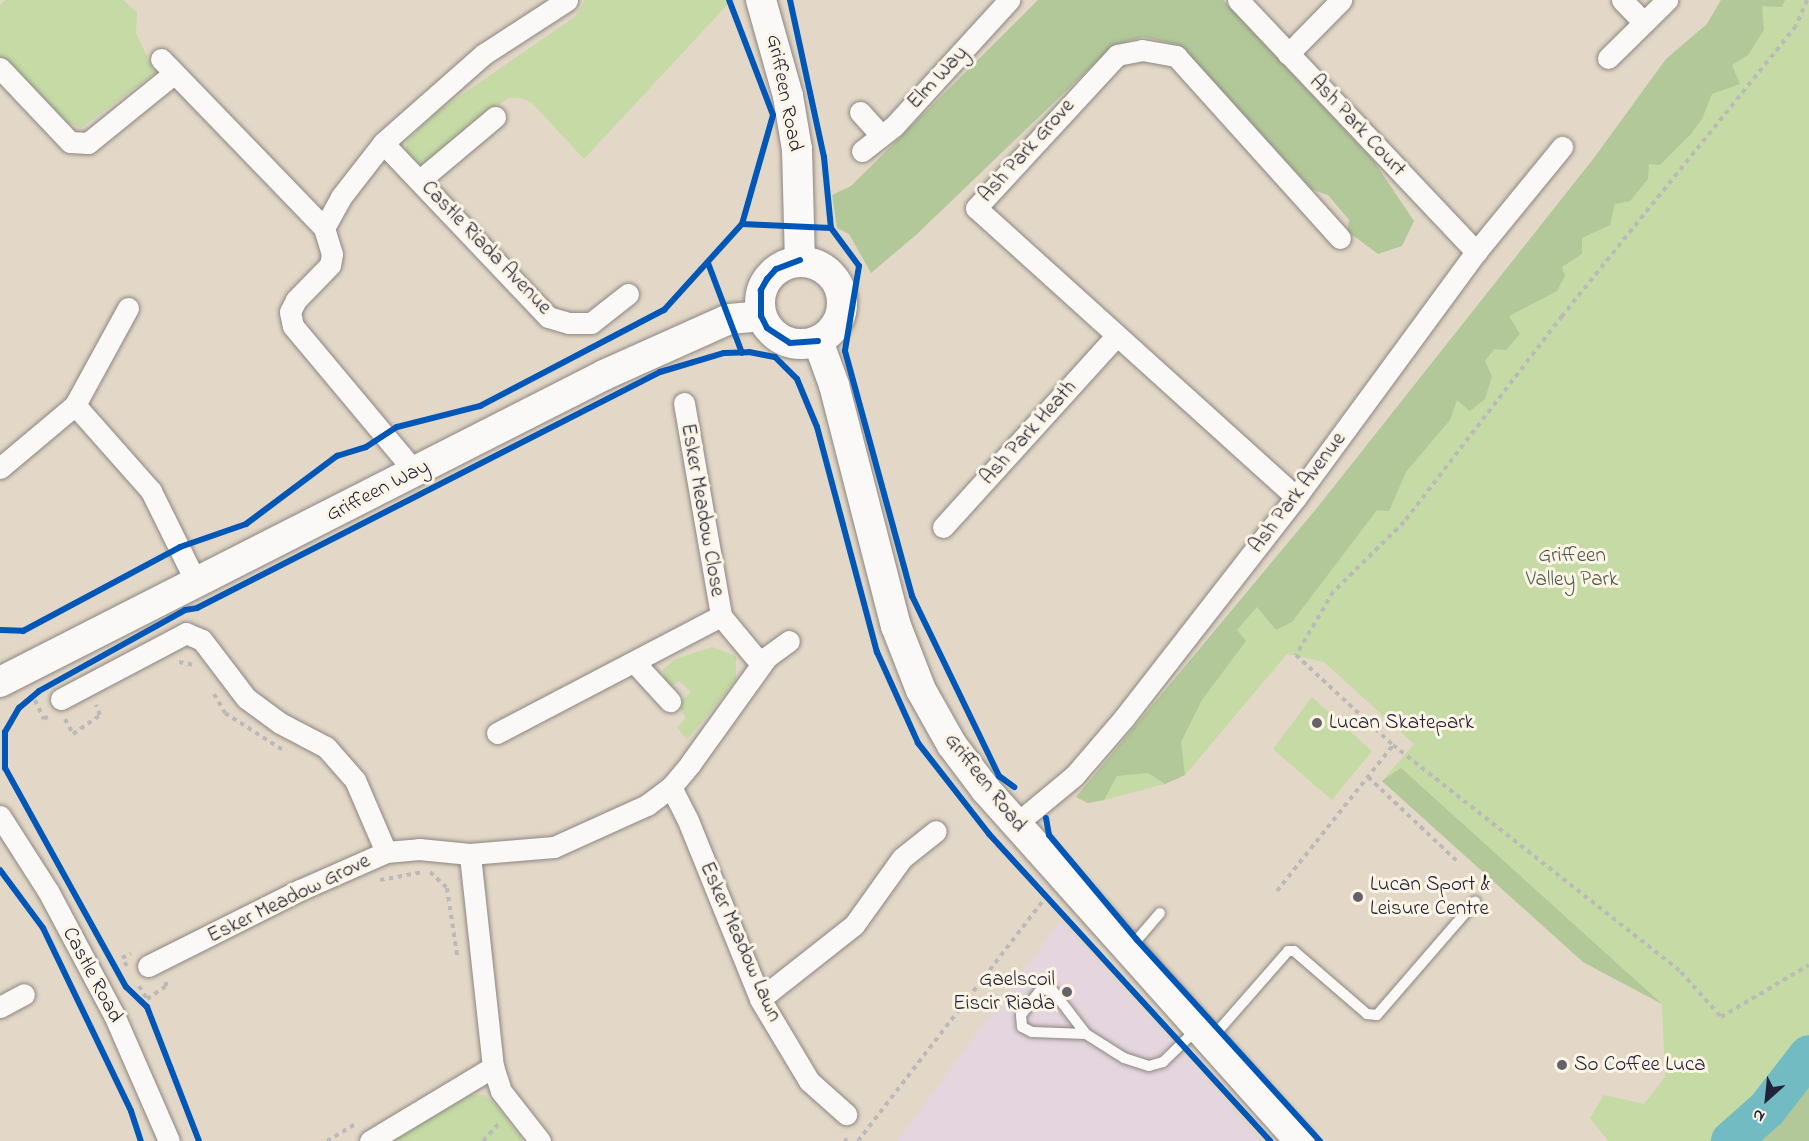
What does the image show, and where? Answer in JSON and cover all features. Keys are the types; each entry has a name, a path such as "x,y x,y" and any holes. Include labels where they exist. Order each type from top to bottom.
{"street":[{"path":"324,228 341,197 383,143 484,54 567,0"},
{"name":"Griffeen Road","path":"761,0 788,96 797,149 800,260"},
{"name":"Elm Way","path":"862,151 880,134 894,126 1009,0"},
{"name":"Ash Park Court","path":"1238,0 1476,252"},
{"path":"1288,54 1341,0"},
{"path":"1622,0 1643,22"},
{"path":"1608,58 1667,0"},
{"name":"Ash Park Grove","path":"1296,497 1115,338 976,208 1117,55 1142,50 1176,56 1340,238"},
{"path":"0,68 70,142 88,142 166,67 324,228 332,254 330,265 296,300 290,312 293,326 415,472"},
{"path":"860,112 880,134"},
{"path":"420,180 495,117"},
{"name":"Castle Riada Avenue","path":"383,143 548,317 569,323 591,323 628,294"},
{"name":"Ash Park Avenue","path":"1016,824 1074,776 1296,497 1476,252 1562,147"},
{"path":"800,260 827,271 842,295 838,323 818,341 790,343 767,328 761,316 761,290 767,279 776,269 800,260"},
{"path":"0,468 75,405 128,308"},
{"name":"Griffeen Way","path":"0,682 670,344 729,319 761,316"},
{"name":"Ash Park Heath","path":"943,527 1115,338"},
{"name":"Griffeen Road","path":"818,341 834,385 896,626 921,690 952,745 1016,824 1300,1141"},
{"name":"Esker Meadow Close","path":"684,403 721,616 761,664"},
{"path":"75,405 151,490 197,584"},
{"name":"Esker Meadow Close","path":"497,733 635,663 721,616"},
{"path":"61,699 186,633 202,640 246,698 280,723 326,747 348,772 386,852"},
{"name":"Esker Meadow Grove","path":"148,966 300,890 386,852 419,849 470,854 554,847 603,828 647,805 671,787 761,664 789,641"},
{"path":"635,663 670,701"},
{"name":"Esker Meadow Lawn","path":"671,787 687,818 760,999 809,1081 846,1114"},
{"name":"Castle Road","path":"0,816 48,891 114,1015 169,1141"},
{"path":"760,999 854,925 902,858 936,831"},
{"path":"470,854 493,1067 501,1091 540,1141"},
{"path":"0,1007 24,994"},
{"path":"370,1141 493,1067"}],"lane":[{"path":"1086,1034 1032,1032 1022,1027 1021,1015 1041,989 1053,991 1086,1034 1124,1058 1149,1066 1163,1062 1205,1033 1288,951 1294,951 1368,1014 1377,1015 1475,902"},
{"path":"1128,950 1160,913"}],"path":[{"path":"1808,0 1796,26 1562,316 1404,522 1333,592 1296,655 1393,745 1681,972 1721,1017 1808,967"},
{"path":"26,702 39,691"},
{"path":"1277,891 1393,745"},
{"path":"1368,777 1460,863"},
{"path":"1040,888 1055,905"},
{"path":"858,1141 1047,896"},
{"path":"133,993 147,1007"},
{"path":"483,1141 505,1116"}],"shaded area":[{"name":"Gaelscoil Eiscir Riada","path":"1060,921 1191,1062 1260,1141 897,1141"}],"green space":[{"path":"5,0 123,0 137,12 136,33 155,73 81,128 66,122 0,58 0,5"},
{"path":"585,0 726,0 728,4 584,159 532,103 521,98 509,98 496,106 430,164 417,164 405,152 407,141 438,111 576,16"},
{"path":"1038,0 1223,0 1373,160 1414,221 1402,246 1378,254 1347,231 1349,220 1328,195 1313,190 1179,45 1143,37 1114,45 916,235 871,273 849,234 837,228 832,195 851,186"},
{"name":"Griffeen Valley Park","path":"1721,0 1809,0 1809,1141 1608,1141 1590,1118 1604,1095 1644,1104 1665,1077 1662,1004 1583,962 1382,781 1414,744 1324,662 1287,654 1185,775 1165,784 1104,800 1088,803 1076,797 1317,508 1594,158 1666,59 1707,24"},
{"path":"1721,0 1785,0 1782,7 1762,6 1764,30 1748,55 1732,65 1740,84 1712,94 1702,119 1691,134 1660,165 1649,164 1648,179 1630,201 1615,204 1610,225 1582,238 1582,254 1562,267 1565,276 1557,291 1509,316 1520,334 1506,350 1494,349 1485,361 1492,376 1485,399 1470,411 1457,400 1450,420 1406,472 1389,511 1377,510 1292,622 1276,630 1257,607 1237,630 1246,641 1202,700 1181,742 1185,775 1165,784 1148,773 1117,776 1104,800 1088,803 1076,797 1317,508 1594,158 1666,59 1707,24"},
{"path":"712,647 736,656 736,680 687,740 677,727 686,718 680,709 682,700 691,692 679,681 672,686 665,680 663,670 675,659"},
{"name":"Lucan Skatepark","path":"1312,697 1372,751 1332,800 1273,749"},
{"path":"1401,768 1662,1004 1583,962 1382,781"},
{"path":"1809,1055 1809,1141 1731,1141 1767,1109"},
{"path":"470,1095 484,1095 495,1104 523,1141 392,1141"}],"waterway":[{"path":"1731,1141 1767,1109 1809,1055"}],"cycle path":[{"path":"0,630 23,631 180,547 246,524 337,456 366,447 397,427 480,406 664,310 742,224 773,115 729,0"},
{"path":"790,0 824,157 831,228 859,266 845,351 912,596 999,776 1014,787"},
{"path":"742,224 831,228"},
{"path":"800,260 776,269 767,279 761,290 761,316 767,328 790,343 818,341"},
{"path":"708,263 742,353"},
{"path":"199,1141 147,1007 126,987 5,768 5,732 19,708 39,691 185,610 197,608 660,372 724,353 749,352 775,357 797,379 817,427 877,652 918,743 989,834 1270,1141"},
{"path":"1046,818 1049,835 1137,940 1320,1141"},
{"path":"0,870 43,928 131,1111 141,1141"}],"place":[{"name":"Lucan Skatepark","path":"1317,723"},
{"name":"Lucan Sport & Leisure Centre","path":"1358,897"},
{"name":"Gaelscoil Eiscir Riada","path":"1067,992"},
{"name":"So Coffee Luca","path":"1562,1065"}]}
